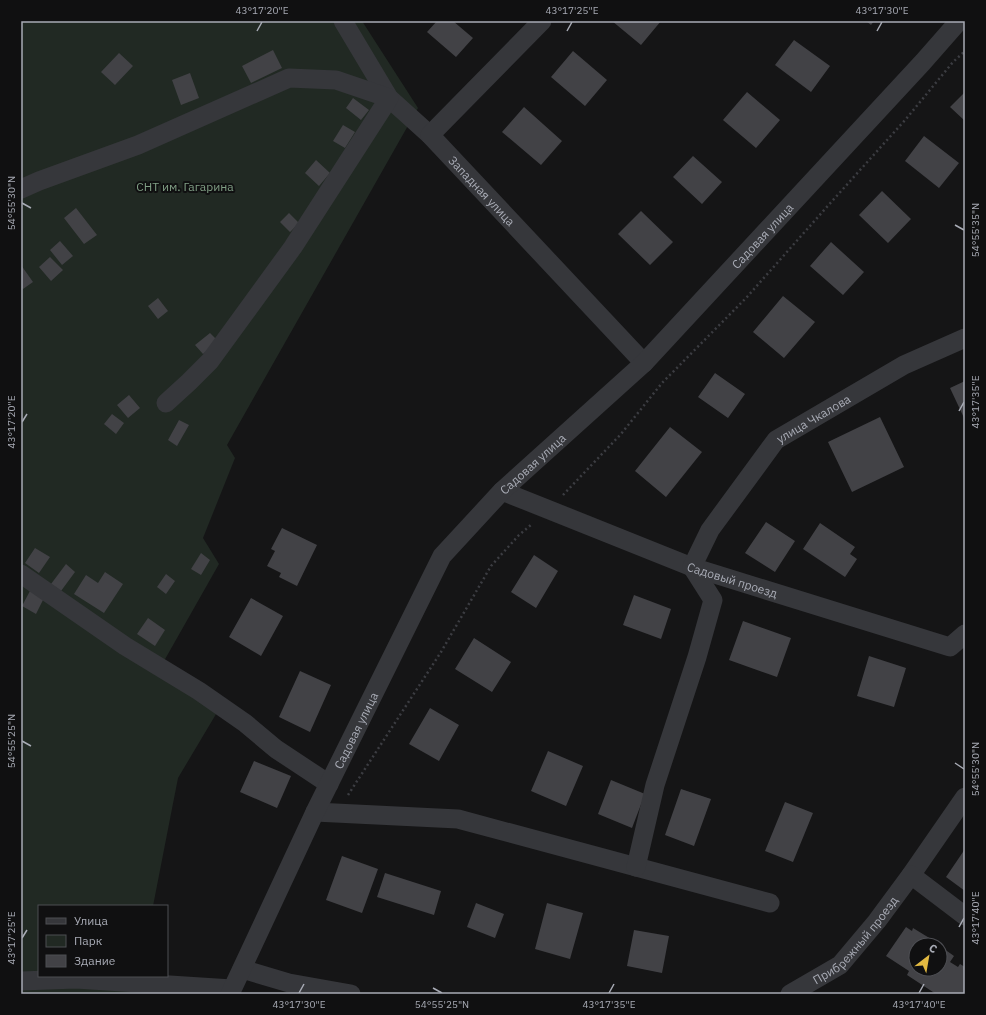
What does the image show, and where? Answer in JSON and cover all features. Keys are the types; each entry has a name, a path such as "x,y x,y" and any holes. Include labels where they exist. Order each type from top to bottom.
{"street":[{"path":"344,21 389,98"},
{"path":"430,135 542,21"},
{"name":"Садовая улица","path":"231,992 315,812 442,556 502,491 644,363 960,21"},
{"path":"21,189 138,145 289,78 336,80 389,98"},
{"path":"166,403 210,361 293,247 389,98"},
{"name":"Западная улица","path":"389,98 430,135 644,363"},
{"name":"улица Чкалова","path":"692,567 710,530 776,440 904,365 965,338"},
{"name":"Садовый проезд","path":"502,491 692,567 950,647 965,634"},
{"path":"636,867 655,785 697,657 713,600 692,567"},
{"path":"21,574 125,646 199,691 245,723 276,749 329,784"},
{"name":"Прибрежный проезд","path":"790,994 840,965 877,921 965,797"},
{"path":"315,812 458,820 770,903"},
{"path":"911,875 965,916"},
{"path":"242,969 289,983 351,994"},
{"path":"21,981 76,979 231,992"}],"green space":[{"name":"СНТ им. Гагарина","path":"21,21 362,21 418,108 227,445 235,458 203,538 219,564 164,661 225,699 178,778 153,905 38,905 38,977 147,977 147,994 21,994"}],"building":[{"path":"437,21 453,21 473,38 456,57 427,32"},
{"path":"612,21 661,21 641,45"},
{"path":"866,21 874,21 871,25"},
{"path":"794,40 830,66 811,92 775,65"},
{"path":"273,50 282,68 251,83 242,66"},
{"path":"573,51 607,80 585,106 551,77"},
{"path":"119,53 133,66 115,85 101,72"},
{"path":"190,73 199,98 181,105 172,80"},
{"path":"747,92 780,120 756,148 723,120"},
{"path":"965,92 965,121 950,107"},
{"path":"353,98 369,110 361,120 346,108"},
{"path":"524,107 562,141 541,165 502,132"},
{"path":"343,125 355,132 345,148 333,141"},
{"path":"924,136 959,163 939,188 905,161"},
{"path":"693,156 722,182 702,204 673,177"},
{"path":"316,160 330,173 319,186 305,173"},
{"path":"882,191 911,219 888,243 859,215"},
{"path":"76,208 97,235 84,244 64,218"},
{"path":"641,211 673,242 650,265 618,234"},
{"path":"289,213 299,223 290,232 280,222"},
{"path":"60,241 73,256 62,265 50,250"},
{"path":"831,242 864,272 843,295 810,266"},
{"path":"50,257 63,270 51,281 39,267"},
{"path":"21,265 33,282 23,289 21,286"},
{"path":"783,296 815,322 784,358 753,332"},
{"path":"158,298 168,311 158,319 148,306"},
{"path":"210,333 218,341 203,354 195,345"},
{"path":"715,373 745,394 728,418 698,397"},
{"path":"965,381 965,420 950,388"},
{"path":"129,395 140,408 128,418 117,405"},
{"path":"112,414 124,423 116,434 104,424"},
{"path":"880,417 904,467 852,492 828,442"},
{"path":"179,420 189,425 177,446 168,440"},
{"path":"670,427 702,452 666,497 635,471"},
{"path":"766,522 795,541 775,572 745,553"},
{"path":"820,523 855,547 850,554 857,559 845,577 803,549"},
{"path":"282,528 317,545 297,586 279,577 281,573 267,566 275,551 271,549"},
{"path":"35,548 50,557 39,573 25,563"},
{"path":"201,553 210,560 201,575 191,569"},
{"path":"534,555 558,571 536,608 511,592"},
{"path":"66,564 75,572 61,591 51,584"},
{"path":"105,572 123,584 104,613 74,594 86,575 98,583"},
{"path":"166,574 175,581 166,594 157,587"},
{"path":"31,589 45,596 36,614 22,606"},
{"path":"634,595 671,609 661,639 623,625"},
{"path":"251,598 283,616 261,656 229,637"},
{"path":"148,618 165,630 155,646 137,634"},
{"path":"743,621 791,638 777,677 729,660"},
{"path":"474,638 511,662 492,692 455,669"},
{"path":"869,656 906,668 894,707 857,696"},
{"path":"300,671 331,685 310,732 279,717"},
{"path":"430,708 459,725 439,761 409,744"},
{"path":"548,751 583,766 566,806 531,791"},
{"path":"254,761 291,776 277,808 240,792"},
{"path":"611,780 645,794 632,828 598,814"},
{"path":"681,789 711,799 694,846 665,835"},
{"path":"785,802 813,813 793,862 765,851"},
{"path":"965,849 965,891 946,877"},
{"path":"342,856 378,869 362,913 326,900"},
{"path":"385,873 441,891 434,915 377,897"},
{"path":"476,903 504,914 495,938 467,927"},
{"path":"547,903 583,913 570,959 535,949"},
{"path":"906,927 912,931 913,928 928,937 908,937 908,970 886,956"},
{"path":"634,930 669,936 662,973 627,966"},
{"path":"948,952 954,956 950,962 958,967 960,964 965,967 965,994 936,994 910,977 948,977"}]}
